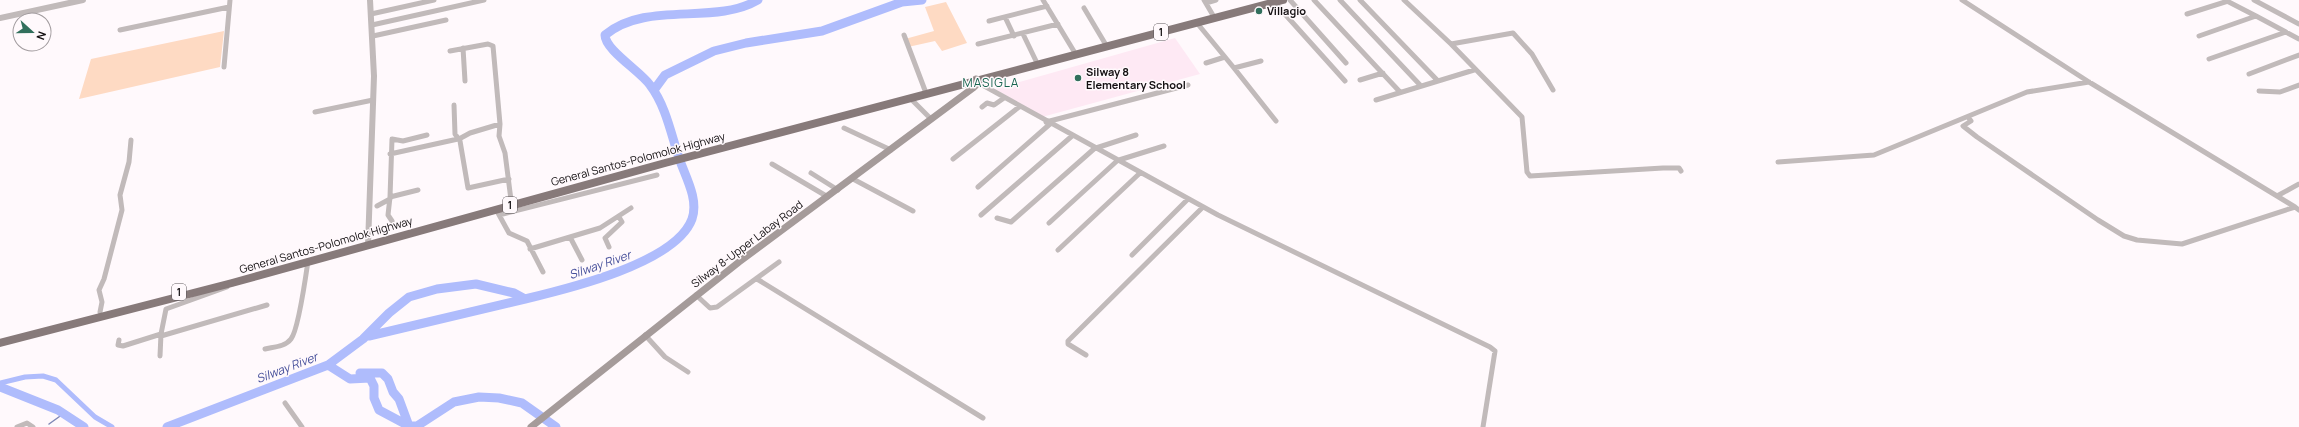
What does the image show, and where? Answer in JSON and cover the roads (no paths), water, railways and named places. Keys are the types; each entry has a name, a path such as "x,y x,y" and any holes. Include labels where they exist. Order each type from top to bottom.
{"highway":[{"name":"General Santos-Polomolok Highway","path":"0,343 232,283 367,244 498,212 665,161 911,99 1274,1 1283,0"},
{"name":"1","path":"697,153 976,81 1037,63 1274,1"},
{"name":"1","path":"0,338 367,244 511,200 665,161"}],"main road":[{"name":"Silway 8-Upper Labay Road","path":"531,427 696,295 973,88 976,81"}],"street":[{"path":"0,18 83,0"},
{"path":"224,67 230,0"},
{"path":"367,244 373,100 373,36 370,0"},
{"path":"371,14 434,0"},
{"path":"372,25 484,0"},
{"path":"1043,0 1075,53"},
{"path":"1214,17 1205,1 1216,0"},
{"path":"1290,0 1346,63"},
{"path":"1314,0 1400,92"},
{"path":"1340,0 1421,86"},
{"path":"1360,0 1438,81"},
{"path":"1404,0 1451,44 1474,70 1524,120 1527,172 1530,176 1663,168 1679,168 1681,171"},
{"path":"1962,0 2089,82 2297,208"},
{"path":"2254,0 2299,24"},
{"path":"1274,1 1345,81"},
{"path":"2187,14 2227,1 2299,39"},
{"path":"989,21 1047,6"},
{"path":"120,30 229,7"},
{"path":"1084,8 1106,45"},
{"path":"2199,36 2256,16"},
{"path":"1005,17 1014,36"},
{"path":"373,36 446,20"},
{"path":"1197,23 1276,121"},
{"path":"978,44 1058,24"},
{"path":"2209,59 2286,32"},
{"path":"1451,44 1513,33 1532,54 1553,90"},
{"path":"1022,34 1037,63"},
{"path":"904,35 926,93"},
{"path":"450,51 488,44 493,46 500,124 499,136 505,153 511,200"},
{"path":"463,48 462,54 466,70 465,81"},
{"path":"2249,74 2299,55"},
{"path":"1206,63 1225,57"},
{"path":"1234,68 1261,61"},
{"path":"1376,100 1474,70"},
{"path":"1360,80 1383,73"},
{"path":"976,81 1048,123 1188,199 1318,265 1490,347 1494,351 1483,427"},
{"path":"1778,162 1874,155 2027,92 2089,82"},
{"path":"978,187 1048,123 1188,85"},
{"path":"2259,91 2280,92 2299,85"},
{"path":"982,107 987,103 994,105 1004,98"},
{"path":"911,99 931,119"},
{"path":"315,112 373,100"},
{"path":"454,105 454,126 468,188 509,179"},
{"path":"953,159 1019,106"},
{"path":"1968,117 1971,121 1963,126 1977,137 2098,220 2130,238 2182,244 2206,235 2297,208"},
{"path":"390,154 458,139 470,133 500,124"},
{"path":"844,128 891,150"},
{"path":"392,221 388,215 390,198 391,138 403,140 427,135"},
{"path":"997,218 1011,222 1095,148 1136,135"},
{"path":"981,215 1072,136"},
{"path":"100,312 102,302 99,290 105,276 122,210 120,188 129,162 131,140"},
{"path":"1049,223 1118,160 1164,146"},
{"path":"772,164 828,197"},
{"path":"1058,250 1140,173"},
{"path":"811,174 838,190"},
{"path":"543,272 527,242 509,233 498,212 657,175"},
{"path":"853,179 914,211"},
{"path":"2277,196 2299,184"},
{"path":"377,206 390,198 418,190"},
{"path":"1132,255 1188,199"},
{"path":"1086,355 1068,344 1068,341 1203,206"},
{"path":"530,249 600,228 631,208"},
{"path":"609,247 605,238 622,222 619,217"},
{"path":"570,237 582,260"},
{"path":"265,349 283,345 291,339 295,317 303,294 308,262"},
{"path":"696,295 710,308 717,308 780,262"},
{"path":"757,279 983,418"},
{"path":"160,356 161,335 166,309 218,291 232,283"},
{"path":"119,340 118,345 123,346 267,305"},
{"path":"645,335 665,356 688,372"},
{"path":"285,403 302,427"},
{"path":"17,427 27,423 33,427"}],"waterway":[{"name":"Silway River","path":"525,299 592,281 643,261 665,249 682,235 692,219 694,211 693,196 679,158 671,130 656,93 645,79 617,54 607,41 605,35 622,25 640,18 660,15 721,12 741,8 758,0"},
{"path":"654,90 665,75 714,51 746,43 822,31 902,2 922,0"},
{"name":"Silway River","path":"328,365 363,339 389,313 409,297 437,289 476,284 514,293 525,299"},
{"path":"369,336 525,299"},
{"name":"Silway River","path":"167,427 328,365"},
{"path":"328,365 350,379 370,378 374,386 374,398 379,410 409,426"},
{"path":"360,373 382,373 388,379 393,392 399,399 409,426"},
{"path":"0,383 25,377 43,376 56,380 95,417 112,427"},
{"name":"Silway River","path":"0,387 58,410 84,427"},
{"path":"409,426 417,426 454,402 479,397 499,398 522,403 556,427"},
{"path":"49,424 63,414"}],"place":[{"name":"Villagio","path":"1259,11"},
{"name":"Silway 8 Elementary School","path":"1078,78"}],"district":[{"name":"MASIGLA","path":"991,83"}]}
